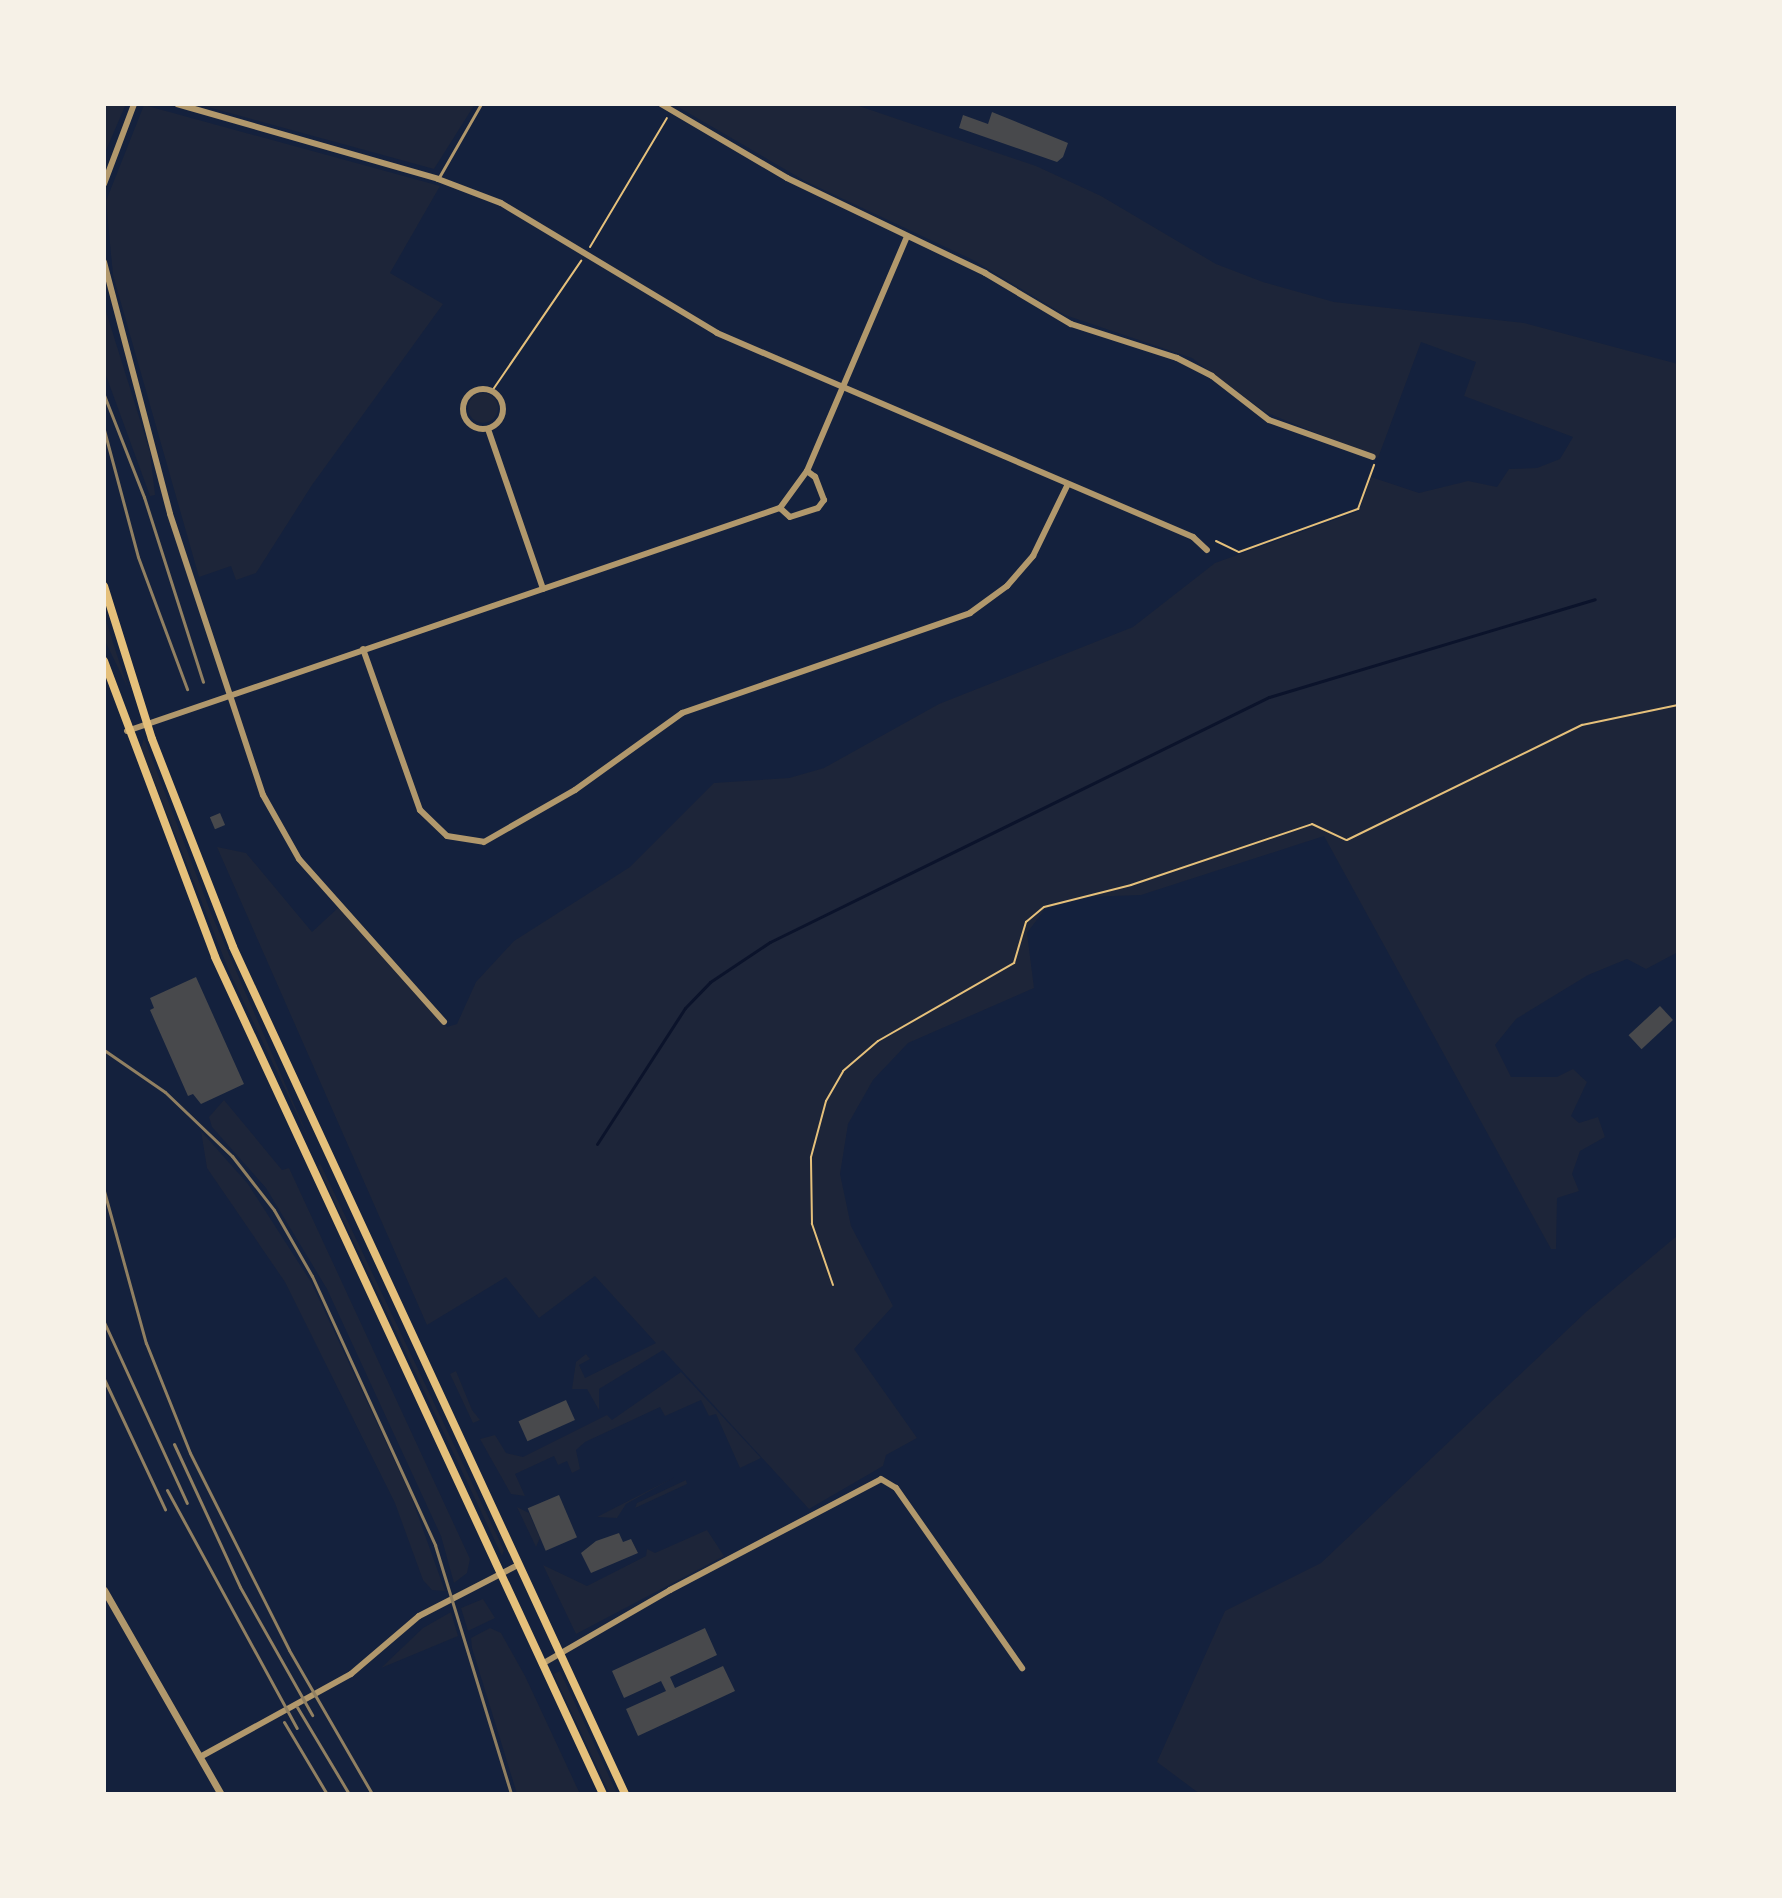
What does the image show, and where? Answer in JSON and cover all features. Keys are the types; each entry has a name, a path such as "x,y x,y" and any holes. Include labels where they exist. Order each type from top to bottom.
{"main road":[{"path":"104,586 148,723 255,998 625,1794"},
{"path":"104,661 127,731 221,970 603,1794"}],"street":[{"path":"104,184 134,104"},
{"path":"177,104 438,179 535,220 717,333 1193,537 1207,550"},
{"path":"661,104 787,178 985,273 1071,324 1195,366 1269,420 1373,457"},
{"path":"127,731 780,508 807,471 907,236"},
{"path":"104,262 170,514 263,795 299,859 444,1022"},
{"path":"492,391 504,408 488,429 466,422 461,407 467,397 492,391"},
{"path":"488,429 543,589"},
{"path":"780,508 790,517 818,508 824,500 815,477 807,471"},
{"path":"363,649 420,810 447,836 484,842 575,790 682,713 970,613 1007,586 1033,556 1068,484"},
{"path":"542,1664 881,1479 896,1488 1022,1668"},
{"path":"200,1757 351,1674 419,1616 518,1565"},
{"path":"104,1590 221,1794"}],"lane":[{"path":"438,179 481,104"}],"path":[{"path":"590,247 670,114"},
{"path":"492,391 584,256"},
{"path":"1216,541 1239,552 1358,509 1373,457"},
{"path":"833,1285 812,1224 811,1157 826,1101 843,1071 878,1041 1014,963 1026,922 1044,907 1131,885 1312,824 1335,839 1347,840 1582,725 1678,705"}],"shaded area":[{"path":"104,104 126,104 104,155"},
{"path":"197,104 475,104 434,169"},
{"path":"673,104 853,104 1036,166 1101,196 1216,264 1263,282 1334,302 1524,323 1678,364 1678,952 1646,969 1627,959 1588,975 1516,1019 1495,1045 1511,1077 1557,1077 1573,1069 1587,1082 1571,1116 1579,1123 1598,1117 1605,1137 1580,1151 1572,1174 1579,1191 1557,1198 1556,1249 1551,1249 1324,836 1141,895 1085,897 1045,909 1027,933 1034,988 908,1043 873,1080 848,1124 840,1174 851,1226 893,1306 854,1349 917,1438 886,1455 883,1466 809,1509 663,1350 599,1389 599,1410 587,1389 572,1389 576,1362 586,1354 590,1359 579,1365 585,1378 656,1343 595,1276 539,1318 506,1277 427,1325 217,847 246,853 312,932 339,907 447,1027 457,1024 476,982 514,941 630,867 714,783 789,778 824,768 939,704 1133,627 1215,563 1359,511 1371,477 1419,493 1468,481 1497,487 1509,469 1537,468 1560,459 1573,437 1464,396 1476,362 1421,342 1378,458 1372,456 1265,412 1192,358 1065,315 973,260 805,181"},
{"path":"144,105 440,186 390,273 443,304 312,485 256,573 236,580 231,566 199,577 113,275 106,201"},
{"path":"104,305 150,452 155,495 150,496 104,370"},
{"path":"483,393 489,394 497,402 497,414 489,422 483,423 477,422 469,414 468,408 469,402 477,394"},
{"path":"104,614 116,652 128,688 104,639"},
{"path":"144,738 211,913 313,1148 229,971 141,748"},
{"path":"224,1100 282,1170 289,1168 470,1559 467,1573 454,1583 441,1536 327,1289 266,1188 212,1127 209,1117"},
{"path":"201,1131 248,1184 311,1282 411,1496 445,1591 432,1590 423,1580 395,1503 285,1282 207,1168"},
{"path":"320,1163 504,1550 502,1556 318,1167"},
{"path":"1678,1235 1678,1794 1200,1794 1157,1762 1225,1611 1321,1563 1586,1312"},
{"path":"456,1371 472,1410 480,1420 473,1423 450,1374"},
{"path":"681,1372 761,1458 740,1468 716,1414 709,1416 701,1400 665,1416 660,1407 585,1442 576,1450 580,1469 572,1473 567,1461 558,1465 554,1456 515,1474 525,1496 511,1494 480,1439 495,1435 506,1453 523,1457 607,1415 612,1420"},
{"path":"675,1477 626,1504 617,1518 597,1517"},
{"path":"686,1480 687,1484 635,1508 637,1503"},
{"path":"517,1507 529,1513 540,1538 536,1547"},
{"path":"707,1530 724,1556 576,1634 543,1565 587,1586 646,1556 647,1549 655,1553"},
{"path":"483,1599 495,1618 468,1631 461,1608"},
{"path":"451,1612 458,1636 381,1668 423,1628"},
{"path":"490,1628 501,1633 525,1676 580,1794 517,1794 472,1648 471,1638"},
{"path":"560,1671 617,1794 610,1794 554,1674"}],"building":[{"path":"992,112 1068,143 1063,157 1057,162 959,128 963,115 988,124"},
{"path":"220,813 225,825 215,829 210,817"},
{"path":"196,977 244,1084 201,1104 193,1094 188,1096 150,1010 154,1008 150,998"},
{"path":"1660,1006 1673,1020 1642,1049 1629,1035"},
{"path":"566,1400 575,1420 527,1441 518,1421"},
{"path":"559,1495 577,1537 546,1551 528,1508"},
{"path":"619,1533 623,1542 631,1539 638,1553 591,1573 581,1553 596,1541"},
{"path":"705,1628 717,1655 670,1677 675,1688 723,1666 735,1691 638,1736 626,1709 666,1691 661,1681 624,1698 612,1671"}],"waterway":[{"path":"597,1144 685,1008 710,982 770,942 1269,697 1595,599"}],"railway":[{"path":"104,395 144,497 203,682"},
{"path":"104,430 138,557 187,689"},
{"path":"104,1050 165,1092 232,1156 274,1210 312,1276 435,1545 511,1794"},
{"path":"104,1191 146,1343 190,1453 289,1650 372,1794"},
{"path":"104,1322 187,1503"},
{"path":"104,1379 165,1509"},
{"path":"174,1444 240,1587 312,1715"},
{"path":"167,1490 297,1728"},
{"path":"297,1707 349,1794"},
{"path":"284,1722 327,1794"}]}
